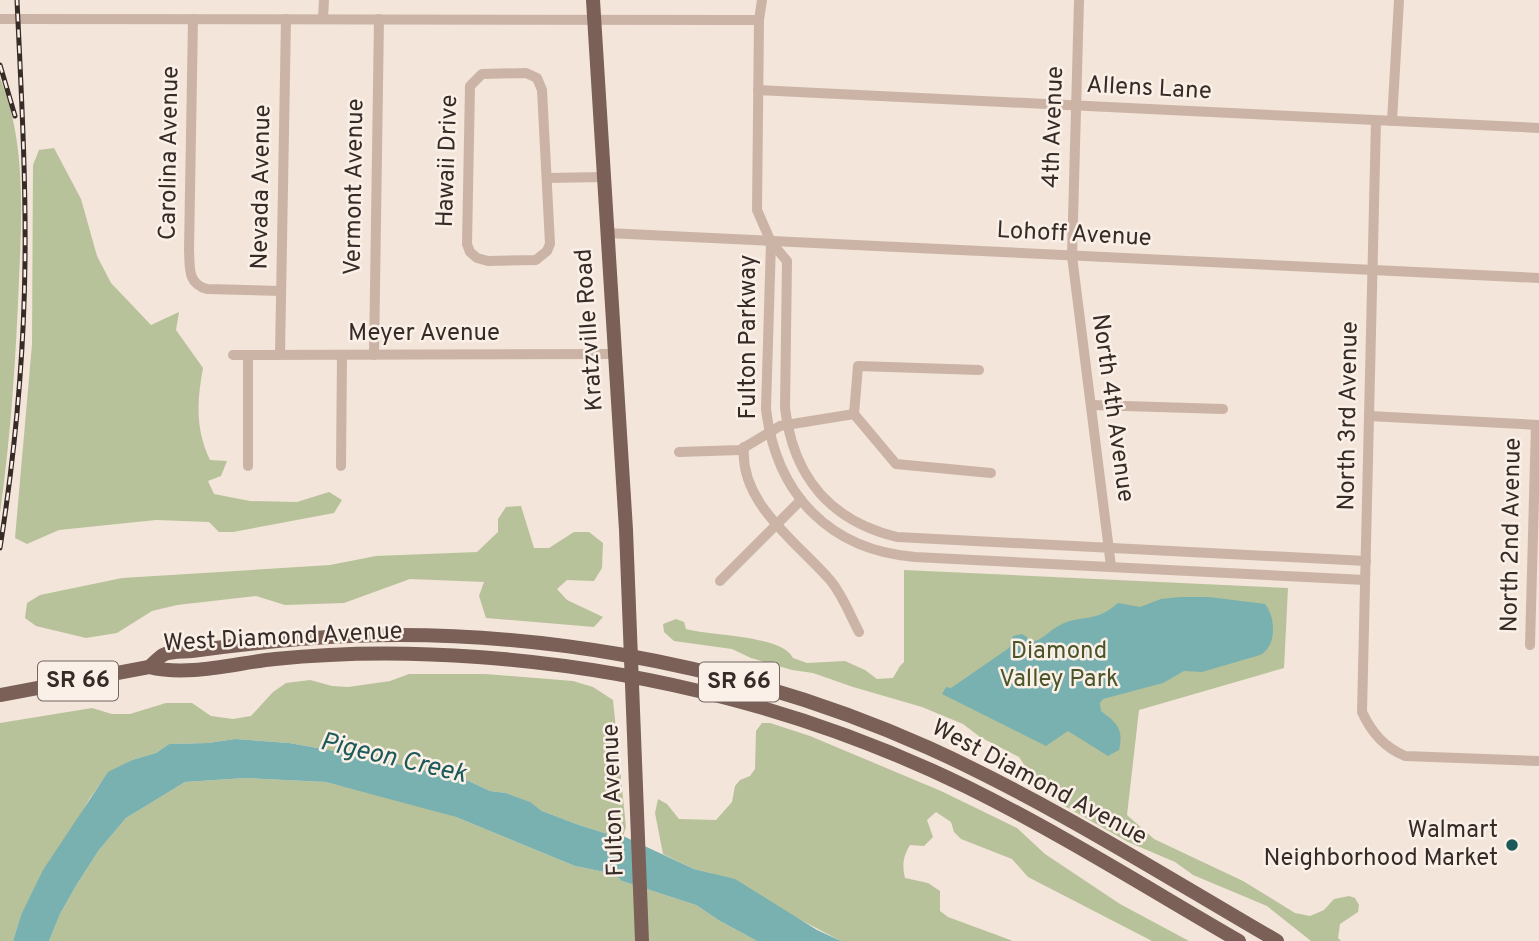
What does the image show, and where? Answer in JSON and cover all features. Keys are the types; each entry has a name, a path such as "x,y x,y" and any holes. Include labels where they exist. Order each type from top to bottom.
{"main road":[{"name":"Kratzville Road","path":"593,0 626,530 630,657"},
{"name":"West Diamond Avenue","path":"149,667 163,655 264,642 423,636 508,640 630,657 721,677 791,696 927,747 1046,808 1277,941"},
{"name":"West Diamond Avenue","path":"3,694 149,667 170,672 330,655 413,654 535,662 631,676 765,709 826,728 914,763 1028,819 1239,941"},
{"name":"Fulton Avenue","path":"630,657 642,941"}],"street":[{"path":"323,19 324,0"},
{"path":"762,0 759,20 757,210 771,242"},
{"name":"4th Avenue","path":"1072,256 1079,0"},
{"path":"1392,121 1399,0"},
{"path":"0,19 759,20"},
{"name":"Carolina Avenue","path":"193,19 190,274 197,286 207,289 281,291"},
{"name":"Nevada Avenue","path":"280,355 286,19"},
{"name":"Vermont Avenue","path":"374,355 379,19"},
{"name":"Hawaii Drive","path":"488,73 526,73 537,78 541,90 547,178 550,244 543,257 528,261 488,261 470,253 467,244 469,90 472,81 478,76 488,73"},
{"name":"Allens Lane","path":"758,90 1539,128"},
{"name":"North 3rd Avenue","path":"1376,121 1362,712 1378,738 1389,749 1405,757 1539,761"},
{"path":"547,178 604,177"},
{"name":"Lohoff Avenue","path":"607,233 1539,278"},
{"name":"Fulton Parkway","path":"771,242 787,261 787,425 800,467 815,489 850,519 877,532 916,539 1366,561"},
{"name":"Fulton Parkway","path":"771,242 766,409 770,432 784,475 813,514 840,535 871,550 894,555 1365,579"},
{"name":"North 4th Avenue","path":"1072,256 1111,566"},
{"name":"Meyer Avenue","path":"233,355 614,354"},
{"path":"341,466 342,355"},
{"path":"248,356 248,466"},
{"path":"979,370 858,366 854,414 896,464 990,472"},
{"path":"1091,405 1223,409"},
{"path":"678,452 732,451 787,425 854,414"},
{"path":"1369,416 1537,425"},
{"name":"North 2nd Avenue","path":"1530,645 1537,425"},
{"path":"744,447 749,482 765,510 832,582 859,632"},
{"path":"720,581 801,500"}],"green space":[{"path":"0,78 14,127 21,203 15,367 0,513"},
{"path":"54,148 81,199 97,256 111,283 151,325 179,312 176,330 203,368 199,414 205,448 210,460 227,461 221,476 208,481 214,494 250,501 297,502 329,492 342,500 334,513 233,532 219,532 209,522 156,520 59,530 27,544 15,538 32,344 33,165 39,150"},
{"path":"521,506 534,548 549,548 574,532 589,532 603,543 602,568 594,581 567,580 557,589 567,600 603,617 594,627 486,618 479,596 484,582 410,579 344,603 285,605 256,596 177,605 152,611 117,633 86,638 36,626 25,618 27,603 40,595 122,578 330,565 376,556 477,552 498,532 498,519 506,507"},
{"name":"Diamond Valley Park","path":"904,570 1288,588 1284,668 1139,710 1127,815 1154,839 1243,881 1295,913 1310,916 1324,910 1334,899 1349,896 1355,898 1359,905 1358,912 1340,924 1338,938 1341,941 1311,941 1267,906 1193,875 1175,862 1128,842 1061,804 1035,781 1019,757 980,737 963,724 922,707 813,673 751,658 732,649 674,641 664,632 663,624 676,619 684,622 686,629 775,645 786,650 793,658 807,663 845,661 877,679 893,678 904,662"},
{"path":"409,674 485,674 573,681 593,687 613,700 626,827 623,836 614,836 579,825 542,811 529,802 506,793 490,791 456,775 289,743 235,739 169,744 156,753 132,760 108,773 90,798 21,915 13,941 0,941 0,723 92,708 112,714 130,714 166,703 192,703 211,716 233,719 251,716 273,692 286,683 310,680 348,687 390,681"},
{"path":"762,723 810,736 941,791 1017,828 1045,854 1120,904 1189,941 1152,941 1028,877 1012,859 961,839 954,832 951,822 936,812 927,820 933,837 924,846 910,845 908,849 904,861 905,878 928,883 940,891 940,911 948,917 1013,941 841,941 711,873 694,869 663,854 655,813 658,799 667,804 679,819 716,820 732,802 735,786 755,769 756,731"},
{"path":"245,778 326,782 456,817 575,866 614,874 622,881 696,905 757,941 49,941 77,884 99,850 126,818 185,782"}],"water":[{"path":"1209,597 1265,604 1273,624 1270,645 1260,655 1202,672 1184,671 1163,683 1103,699 1100,703 1101,711 1115,723 1121,737 1119,750 1108,756 1068,731 1046,746 942,694 946,687 951,688 1009,648 1013,636 1022,634 1027,637 1028,643 1033,642 1062,624 1097,616 1118,603 1140,607 1161,599"},
{"path":"235,739 289,743 456,775 490,791 506,793 530,802 542,811 579,825 614,836 623,836 694,869 735,879 817,930 841,941 757,941 696,905 622,881 614,874 575,866 456,817 326,782 245,778 185,782 126,818 99,850 77,884 49,941 13,941 21,915 43,870 108,772 132,760 156,753 169,744"}],"railway":[{"path":"0,548 18,405 23,333 24,163 17,0"},
{"path":"0,65 15,116"}],"place":[{"name":"Walmart Neighborhood Market","path":"1512,845"}],"water label":[{"name":"Pigeon Creek","path":"393,759"}]}
